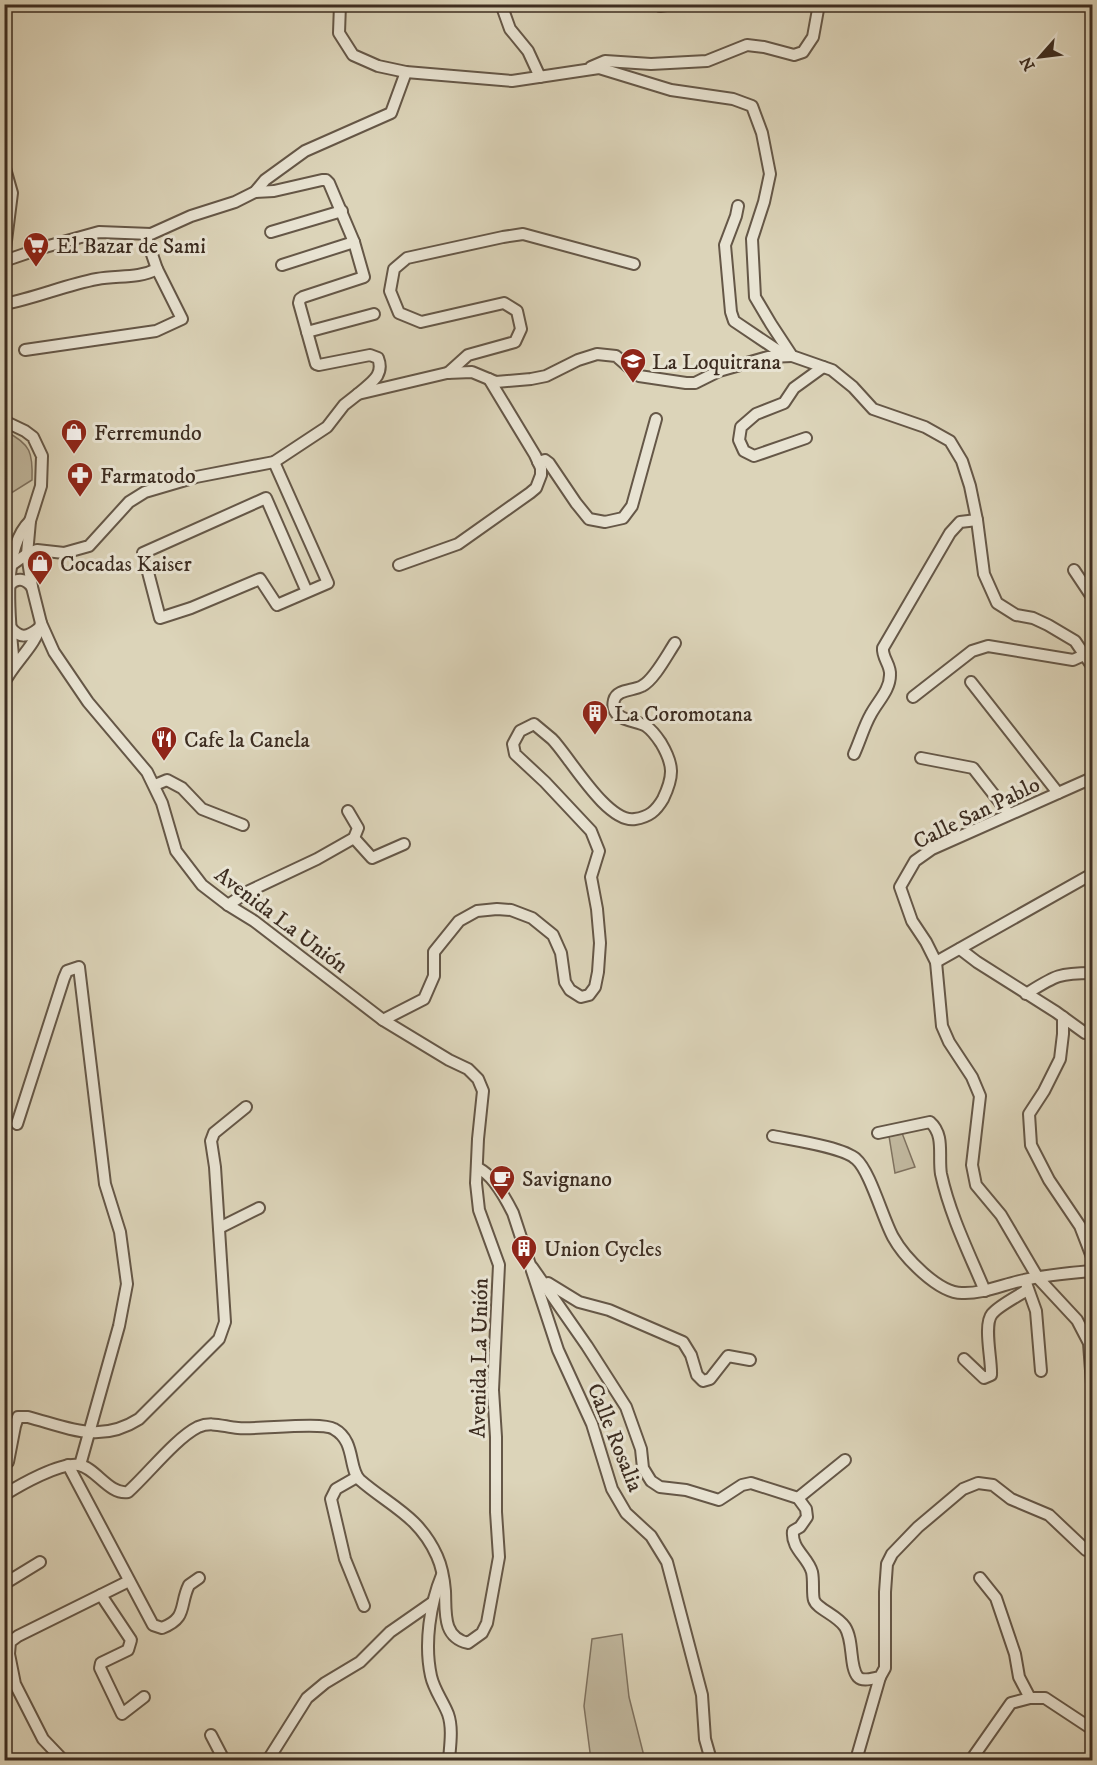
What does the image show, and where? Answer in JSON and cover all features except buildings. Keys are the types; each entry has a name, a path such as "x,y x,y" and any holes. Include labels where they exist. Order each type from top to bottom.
{"street":[{"path":"340,4 339,33 353,55 378,66 406,72 512,81 599,68 671,90 733,99 752,106 762,133 770,174 752,239 755,297 789,356"},
{"path":"501,4 510,29 528,51 540,76"},
{"path":"660,6 672,4"},
{"path":"585,69 605,61 651,64 707,61 747,45 794,55 803,52 813,37 819,4"},
{"path":"255,192 265,180 305,151 391,113 406,72"},
{"path":"4,165 11,185 12,201 4,259 99,232 151,234 255,192 274,191 326,180 342,211 364,277 300,299 314,360 319,365 370,355 378,358 381,367 379,375 344,405 327,427 274,462 196,477 145,492 129,501 88,546 73,552 37,550 10,566"},
{"path":"738,206 725,245 731,312 734,321 789,356 832,370 854,387 873,409 926,427 950,441 962,461 977,520 984,574 997,603 1016,615 1048,624 1075,641 1092,666"},
{"path":"271,232 342,211"},
{"path":"25,350 156,331 182,319 157,269 145,234"},
{"path":"447,373 468,356 515,342 521,329 518,311 504,303 421,322 399,313 390,291 394,269 407,258 524,234 634,264"},
{"path":"282,264 354,242"},
{"path":"4,304 26,300 73,284 98,279 146,275 157,269"},
{"path":"307,332 374,314"},
{"path":"358,394 447,373 472,372 496,381 531,379 546,376 588,356 606,354 616,356 639,376 647,379 695,383 719,371 768,357 789,356"},
{"path":"806,438 754,456 744,451 739,440 741,427 756,414 784,404 795,388 823,367"},
{"path":"399,565 458,544 530,493 540,481 541,468 538,462 489,379"},
{"path":"538,462 545,460 549,463 589,519 605,522 623,518 632,506 657,419"},
{"name":"Avenida La Unión","path":"4,421 33,437 42,456 41,486 30,521 27,554 40,626 54,652 88,702 126,744 155,785 176,851 202,885 254,921 382,1020 468,1069 478,1079 483,1091 477,1139 476,1183 478,1210 499,1265 493,1390 499,1557 487,1623 482,1632 468,1643 458,1641 451,1634 446,1621 443,1572 431,1543 422,1530 396,1506 357,1477"},
{"path":"274,462 328,583 277,605 260,579 191,608 160,618 143,553 266,498 307,592"},
{"path":"854,754 871,714 891,678 890,667 882,654 883,648 950,533 960,522 977,520"},
{"name":"Avenida La Unión","path":"14,665 9,586 10,566 18,535 30,521"},
{"path":"1074,570 1092,597"},
{"path":"9,586 20,579 25,580 32,587"},
{"path":"11,628 15,634 23,637 32,634 40,626"},
{"path":"4,683 14,665 29,647 40,626"},
{"path":"382,1020 424,999 434,976 434,952 459,921 477,911 512,910 532,918 554,935 561,953 565,982 570,990 581,997 589,995 595,987 600,943 591,877 599,851 591,831 515,754 513,744 520,731 534,724 552,739 581,779 617,814 632,820 648,816 658,808 666,792 672,771 669,757 656,736 645,725 622,719 615,710 614,700 620,693 643,686 652,677 675,643"},
{"path":"913,698 972,651 988,646 1073,660 1084,655"},
{"path":"29,647 54,652"},
{"path":"971,682 1058,793"},
{"path":"921,758 973,768 1009,814"},
{"name":"Calle San Pablo","path":"1092,778 932,849 915,861 900,887 912,921 936,962 942,1026 949,1042 972,1077 980,1096 972,1165 976,1185 1000,1215 1038,1278 1077,1320 1089,1343 1092,1384"},
{"path":"155,785 168,780 174,782 202,809 243,825"},
{"path":"228,905 257,887 317,859 354,838 358,828 348,811"},
{"path":"354,838 372,858 404,844"},
{"path":"936,962 1092,874"},
{"path":"960,949 1085,1034 1092,1031"},
{"path":"17,1124 67,970 78,967 105,1184 120,1232 127,1284 119,1326 80,1465"},
{"path":"1026,994 1064,973 1092,973"},
{"path":"1063,1017 1060,1059 1029,1114 1031,1145 1049,1180 1080,1226 1092,1257"},
{"path":"8,1462 18,1417 89,1433 101,1434 127,1427 139,1419 219,1339 225,1322 215,1167 211,1141 214,1133 246,1107"},
{"path":"878,1133 930,1122 935,1126 939,1136 940,1171 950,1208 985,1291"},
{"path":"773,1136 844,1152 857,1159 894,1239 922,1273 938,1287 960,1293 1026,1285"},
{"name":"Calle Rosalia","path":"477,1168 484,1170 505,1197 513,1213 558,1350 592,1424 612,1488 626,1513 651,1536 667,1562 702,1695 705,1739 711,1761"},
{"path":"219,1228 259,1208"},
{"path":"532,1267 626,1407 641,1449 643,1468 651,1481 660,1486 686,1490 719,1500 742,1485 751,1483 798,1498 806,1509 807,1517 800,1527 793,1531 792,1538 796,1548 812,1569 815,1587 814,1600 820,1608 841,1620 850,1635 855,1671 858,1677 863,1680 880,1677"},
{"path":"964,1359 984,1378 991,1375 987,1323 992,1313 1038,1278 1092,1271"},
{"path":"541,1279 579,1302 609,1310 683,1342 697,1375 703,1381 710,1379 728,1356 750,1360"},
{"path":"1026,1285 1036,1311 1041,1371"},
{"path":"4,1495 26,1480 68,1465 80,1465 118,1491 128,1492 185,1435 201,1426 214,1424 235,1428 266,1429 320,1425 333,1428 350,1448 357,1477 336,1489 331,1498 345,1559 364,1606"},
{"path":"798,1498 844,1460"},
{"path":"68,1465 153,1625 162,1628 174,1624 180,1617 189,1585 199,1578"},
{"path":"856,1761 880,1677 885,1668 887,1564 892,1554 918,1527 963,1489 978,1483 993,1485 1011,1499 1049,1515 1086,1550 1092,1550"},
{"path":"4,1584 40,1562"},
{"path":"443,1572 429,1622 430,1674 434,1688 449,1716 449,1761"},
{"path":"980,1578 996,1598 1015,1654 1018,1677 1030,1698"},
{"path":"63,1761 43,1739 15,1684 9,1654 10,1642 129,1581"},
{"path":"102,1595 130,1640 128,1650 101,1663 100,1668 122,1713 144,1697"},
{"path":"268,1761 307,1698 360,1662 390,1632 433,1602"},
{"path":"971,1761 1011,1703 1030,1698 1045,1698 1092,1729"},
{"path":"211,1736 224,1761"}],"shaded area":[{"path":"5,431 20,440 29,450 32,480 5,497"},
{"path":"902,1133 915,1167 895,1173 889,1136"},
{"path":"622,1634 629,1697 645,1760 591,1760 584,1706 592,1639"}],"place":[{"name":"El Bazar de Sami","path":"36,268"},
{"name":"La Loquitrana","path":"633,384"},
{"name":"Ferremundo","path":"74,455"},
{"name":"Farmatodo","path":"80,498"},
{"name":"Cocadas Kaiser","path":"40,586"},
{"name":"La Coromotana","path":"595,736"},
{"name":"Cafe la Canela","path":"164,762"},
{"name":"Savignano","path":"502,1201"},
{"name":"Union Cycles","path":"524,1271"}]}
